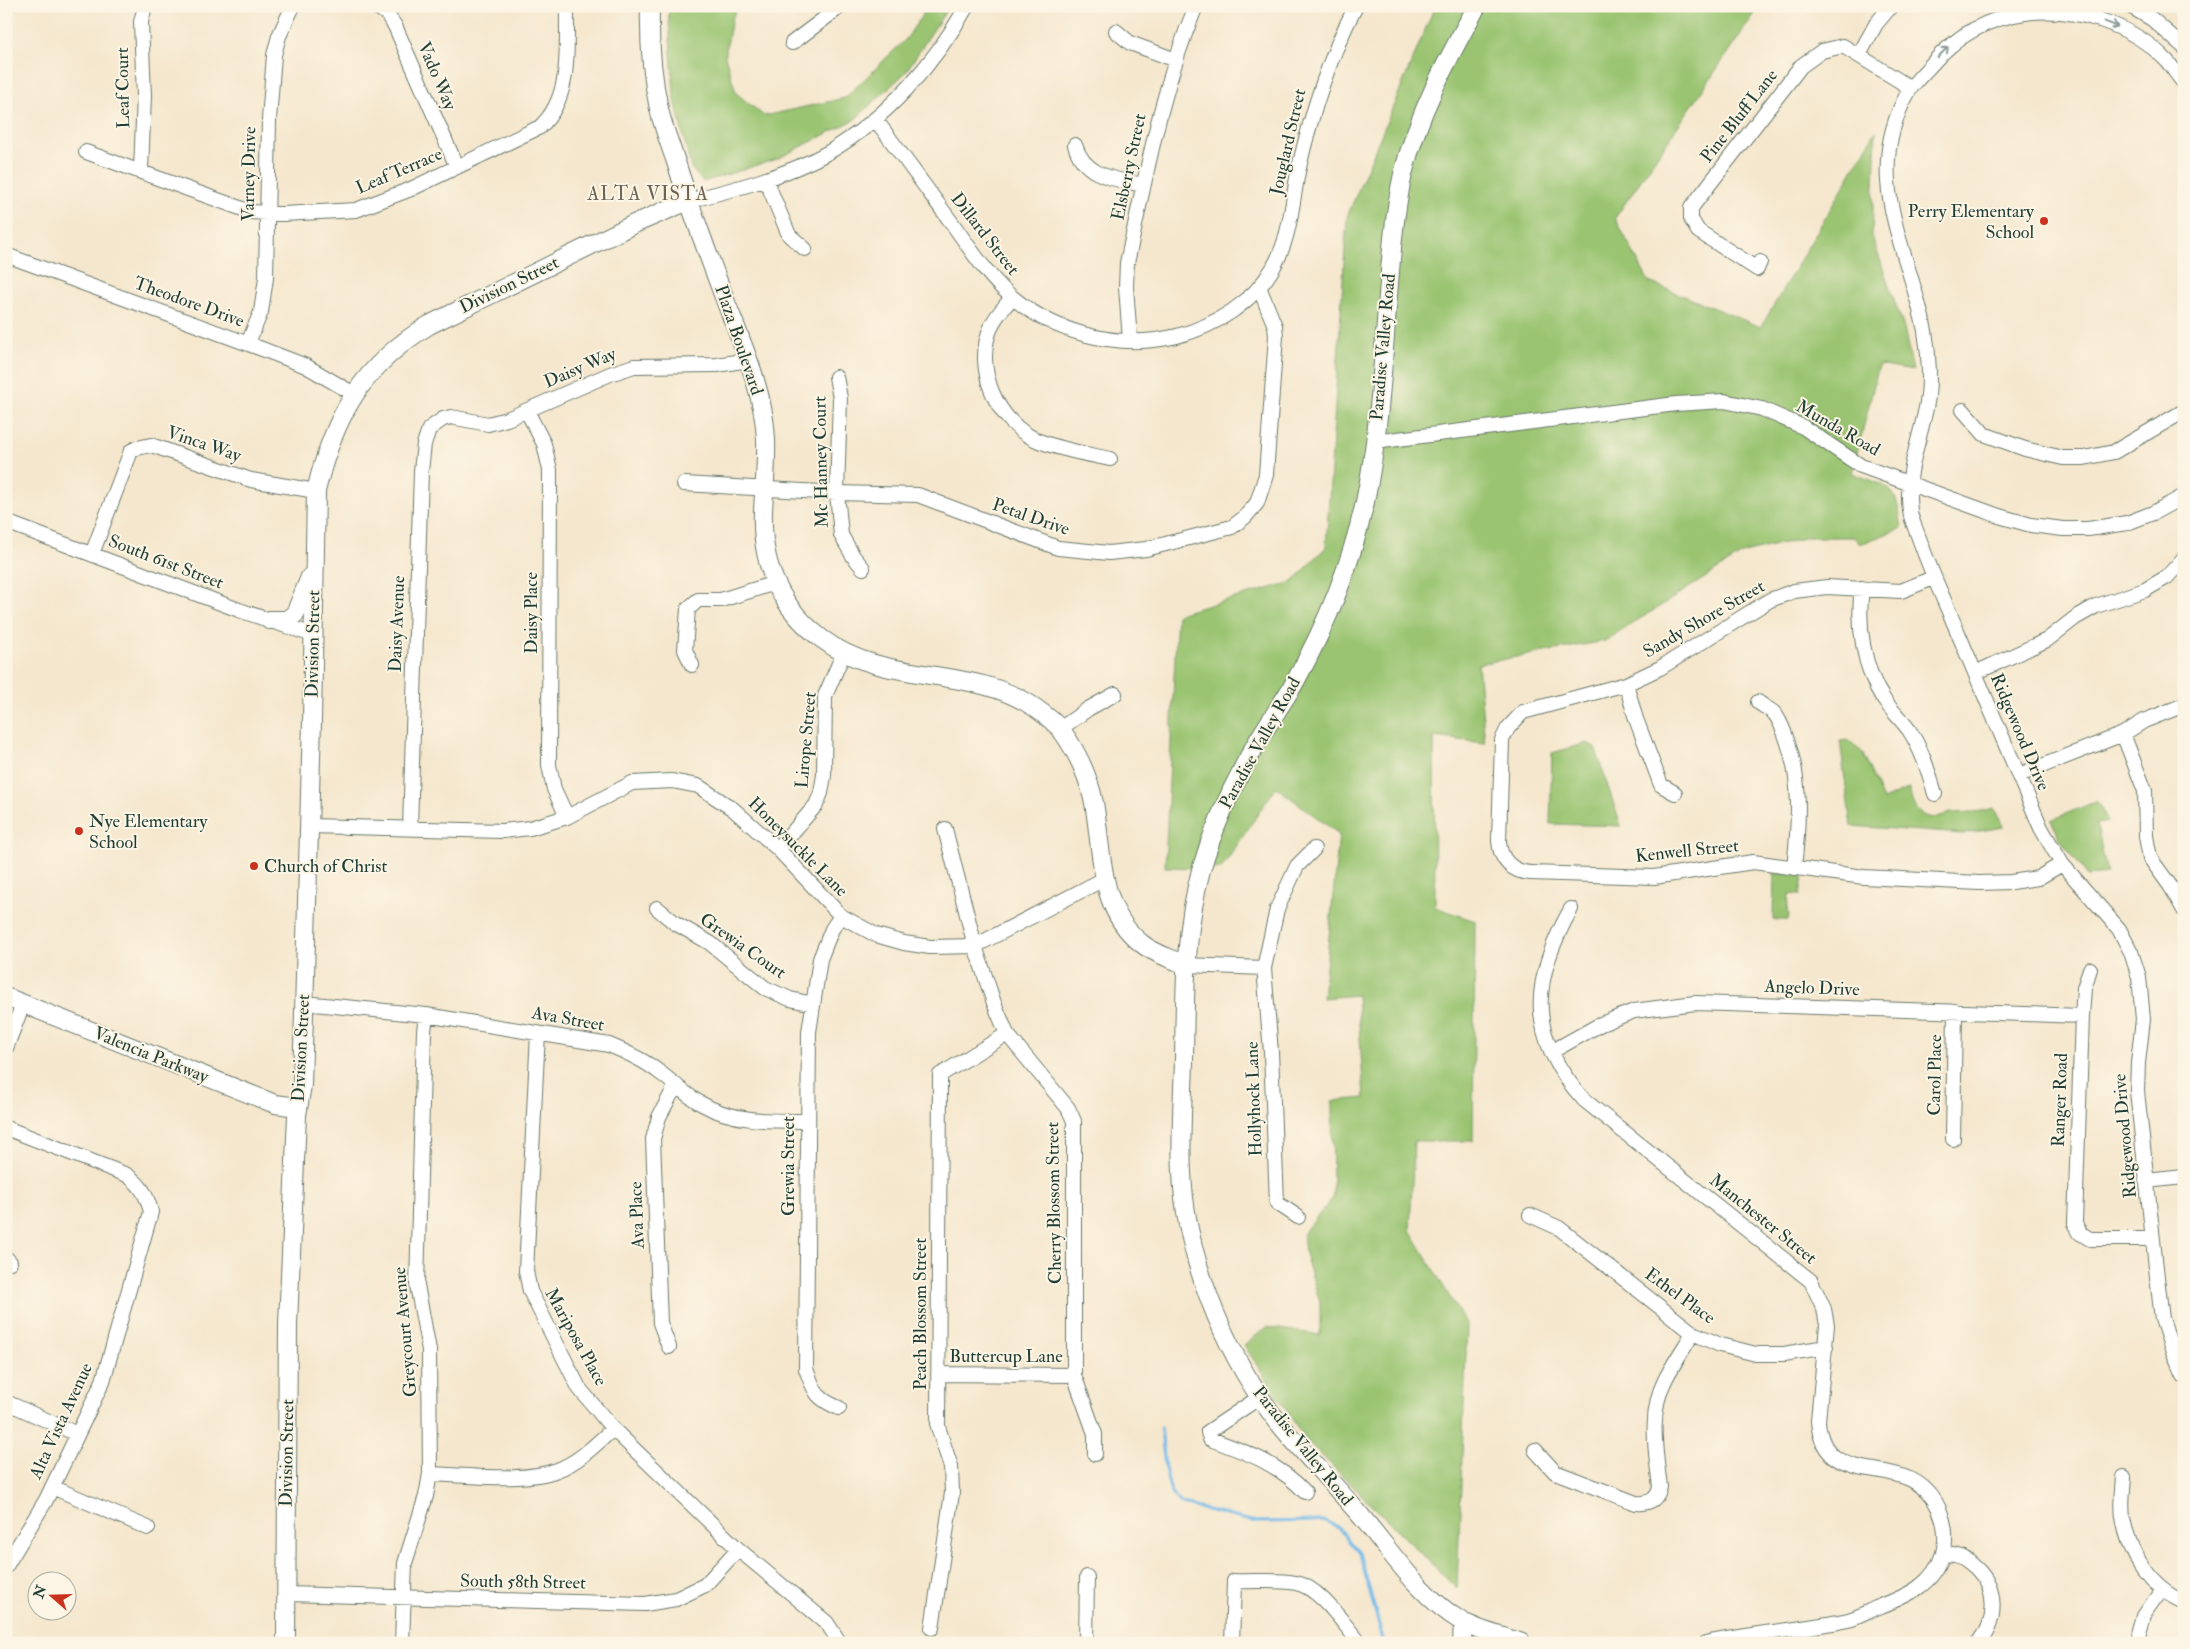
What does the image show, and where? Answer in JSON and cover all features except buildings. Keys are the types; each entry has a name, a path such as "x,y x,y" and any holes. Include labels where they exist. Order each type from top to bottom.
{"main road":[{"name":"Plaza Boulevard","path":"650,6 649,36 659,111 688,201 748,360 761,401 766,438 764,539 774,583 788,605 806,626 824,641 844,652 864,661 890,668 969,680 994,687 1020,697 1043,713 1060,729 1076,755 1088,781 1094,803 1104,878 1117,913 1134,937 1152,951 1185,964"},
{"name":"Paradise Valley Road","path":"1463,1622 1413,1580 1260,1397 1220,1325 1204,1283 1190,1228 1182,1175 1185,964 1190,924 1200,874 1226,802 1255,746 1294,682 1327,620 1346,572 1365,502 1374,442 1395,217 1403,176 1414,134 1433,90 1477,6"},
{"name":"Division Street","path":"286,1643 285,1540 288,1329 298,1107 302,1085 316,491 323,462 341,415 354,394 372,370 406,339 429,325 634,224 688,201"},
{"path":"269,620 286,620 295,614 314,565"},
{"name":"Valencia Parkway","path":"6,997 275,1104 298,1107"},
{"path":"1462,1643 1463,1622 1522,1643"}],"street":[{"name":"Leaf Court","path":"141,170 144,96 140,22 145,6"},
{"name":"Varney Drive","path":"248,343 261,312 266,278 269,120 274,55 279,36 293,6"},
{"name":"Vado Way","path":"375,6 386,13 395,26 457,167"},
{"name":"Leaf Terrace","path":"86,152 141,170 251,212 268,214 356,210 395,196 540,127 551,116 564,88 568,6"},
{"path":"792,43 841,6"},
{"name":"Division Street","path":"688,201 766,180 828,152 875,119 926,67 951,33 967,6"},
{"name":"Elsberry Street","path":"1130,340 1126,287 1127,264 1160,111 1196,6"},
{"name":"Jouglard Street","path":"1260,287 1273,268 1285,239 1314,108 1341,35 1356,6"},
{"path":"1859,55 1876,24 1891,6"},
{"path":"2130,6 2152,18 2184,46"},
{"name":"Ridgewood Drive","path":"2184,83 2166,60 2130,32 2104,22 2062,12 2009,11 1956,40 1944,50 1911,88 1898,114 1889,148 1887,170 1891,213 1925,331 1927,354 1927,406 1913,454 1909,483 1910,514 1933,578 2041,828 2062,864 2119,930 2131,952 2139,977 2143,1019 2137,1091 2152,1239 2162,1319 2184,1376"},
{"path":"1116,31 1130,43 1176,60"},
{"name":"Pine Bluff Lane","path":"1760,262 1756,269 1698,231 1691,219 1691,208 1808,60 1822,50 1843,46 1911,88"},
{"name":"Dillard Street","path":"875,119 993,278 1012,297 1038,316 1067,329 1098,338 1130,340 1172,337 1199,328 1238,307 1260,287"},
{"path":"1074,145 1080,159 1096,174 1143,185"},
{"path":"766,180 789,235 805,249"},
{"name":"Theodore Drive","path":"6,255 306,366 354,394"},
{"name":"Petal Drive","path":"684,484 837,494 918,495 1058,548 1092,553 1136,551 1232,527 1245,517 1256,503 1266,475 1276,336 1275,326 1260,287"},
{"path":"1012,297 992,324 986,346 986,369 997,402 1019,429 1040,441 1110,459"},
{"name":"Daisy Way","path":"433,425 451,417 488,424 528,411 610,374 634,366 717,366 748,360"},
{"name":"Mc Hanney Court","path":"836,377 840,398 837,494 841,535 853,556 863,568"},
{"name":"Munda Road","path":"1374,442 1676,404 1724,401 1762,409 1795,423 1861,466 1999,516 2031,525 2063,529 2088,529 2126,523 2153,513 2184,496"},
{"path":"1963,410 1984,434 2025,449 2063,458 2084,458 2114,452 2184,412"},
{"name":"Daisy Place","path":"528,411 544,444 550,470 549,764 554,789 567,817"},
{"name":"Daisy Avenue","path":"410,828 421,471 424,444 429,429 433,425"},
{"name":"Vinca Way","path":"92,554 131,451 137,448 151,445 251,480 316,491"},
{"name":"South 61st Street","path":"6,522 313,635"},
{"path":"1975,673 2047,640 2075,618 2096,606 2145,590 2167,577 2184,558"},
{"name":"Sandy Shore Street","path":"1583,697 1626,684 1660,668 1770,600 1794,591 1819,588 1862,588 1901,591 1933,578"},
{"path":"692,666 685,650 688,609 698,600 721,600 774,583"},
{"path":"1862,588 1859,618 1869,666 1884,699 1910,731 1930,776 1935,794"},
{"name":"Lirope Street","path":"778,850 816,805 821,793 824,775 825,696 844,652"},
{"path":"1626,684 1636,719 1661,785 1675,793"},
{"path":"1060,729 1088,709 1115,694"},
{"name":"Kenwell Street","path":"1583,697 1523,712 1516,718 1502,740 1499,841 1501,854 1510,866 1525,873 1654,877 1752,862 1882,878 1979,883 2011,882 2038,878 2062,864"},
{"path":"1758,702 1774,714 1781,725 1794,763 1798,789 1798,826 1794,868"},
{"path":"2019,776 2123,734 2144,721 2184,705"},
{"path":"2123,734 2145,791 2146,836 2150,858 2171,887 2184,910"},
{"name":"Honeysuckle Lane","path":"309,826 503,831 530,828 567,817 632,783 672,781 698,786 733,809 778,850 841,916 876,935 904,943 930,947 975,946 1104,878"},
{"name":"Cherry Blossom Street","path":"945,829 975,946 994,1003 1008,1034 1068,1108 1074,1121 1074,1375 1095,1434 1095,1454"},
{"name":"Hollyhock Lane","path":"1298,1217 1277,1203 1272,1052 1264,968 1277,909 1298,866 1314,849"},
{"name":"Grewia Court","path":"657,908 675,923 710,943 765,988 790,999 813,1004"},
{"name":"Manchester Street","path":"1571,909 1553,942 1542,980 1542,1017 1551,1052 1569,1083 1584,1100 1811,1281 1824,1309 1827,1325 1818,1421 1820,1434 1825,1446 1845,1464 1899,1474 1921,1486 1933,1499 1941,1516 1945,1535 1942,1554 1936,1569 1925,1584 1911,1594 1850,1619 1706,1643"},
{"name":"Grewia Street","path":"839,1408 822,1400 814,1388 806,1369 807,1121 809,1032 813,1004 822,952 832,929 841,916"},
{"path":"1185,964 1264,968"},
{"name":"Ranger Road","path":"2090,969 2084,988 2082,1016 2075,1223 2080,1233 2090,1239 2152,1239"},
{"name":"Ava Street","path":"304,1003 426,1015 608,1045 635,1056 702,1104 731,1116 766,1120 807,1121"},
{"name":"Angelo Drive","path":"1551,1052 1601,1024 1634,1011 1695,1003 2082,1016"},
{"path":"6,1048 23,1004"},
{"name":"Carol Place","path":"1953,1139 1956,1011"},
{"name":"Greycourt Avenue","path":"402,1643 405,1563 426,1496 430,1474 429,1350 417,1286 426,1015"},
{"name":"Mariposa Place","path":"538,1033 526,1270 530,1291 579,1388 613,1429 738,1549 827,1623 840,1643"},
{"name":"Peach Blossom Street","path":"932,1628 952,1493 951,1466 938,1427 940,1075 1008,1034"},
{"name":"Ava Place","path":"669,1347 660,1322 653,1140 659,1117 676,1086"},
{"name":"Alta Vista Avenue","path":"6,1128 127,1175 138,1183 148,1197 151,1212 150,1223 103,1381 52,1487 6,1566"},
{"path":"2146,1181 2184,1177"},
{"name":"Ethel Place","path":"1530,1215 1560,1228 1693,1333 1720,1345 1756,1354 1784,1354 1826,1347"},
{"path":"1535,1450 1555,1472 1636,1504 1647,1504 1652,1501 1658,1494 1660,1487 1654,1440 1658,1401 1664,1381 1693,1333"},
{"name":"Buttercup Lane","path":"938,1374 1074,1375"},
{"path":"1260,1397 1208,1432 1208,1436 1210,1439 1254,1454 1280,1469 1305,1492"},
{"path":"6,1402 78,1434"},
{"path":"430,1474 530,1477 558,1470 581,1457 613,1429"},
{"path":"2124,1477 2122,1515 2128,1543 2143,1568 2162,1590 2171,1597 2184,1602"},
{"path":"52,1487 148,1528"},
{"name":"South 58th Street","path":"287,1594 645,1604 676,1598 705,1585 738,1549"},
{"path":"1942,1554 1959,1556 1969,1561 1983,1576 1992,1596 1994,1606 1988,1632 1979,1643"},
{"path":"1086,1643 1087,1577"},
{"path":"1232,1643 1234,1581 1296,1583 1309,1587 1318,1594 1360,1643"},
{"path":"2136,1643 2144,1616 2162,1590"}],"green space":[{"path":"668,6 738,6 732,18 725,56 736,93 764,116 845,98 907,38 928,6 949,6 905,73 854,120 777,159 703,182 691,168 674,96"},
{"path":"1435,6 1760,6 1615,218 1649,282 1761,327 1876,131 1872,237 1904,328 1913,371 1879,365 1852,473 1876,482 1890,490 1897,503 1902,528 1860,544 1854,537 1808,537 1744,553 1605,641 1478,664 1485,743 1434,737 1435,907 1475,921 1473,1141 1414,1141 1410,1230 1467,1326 1457,1589 1305,1439 1244,1345 1267,1327 1320,1335 1320,1302 1305,1254 1303,1233 1333,1198 1332,1101 1364,1098 1357,995 1323,998 1339,834 1276,787 1221,869 1165,867 1177,614 1293,582 1326,547 1347,217"},
{"path":"1847,740 1862,752 1883,800 1910,788 1912,801 1922,815 1934,818 1950,813 1978,812 1993,808 2003,827 1963,834 1851,826 1840,741"},
{"path":"1587,743 1595,747 1621,826 1550,824 1552,753"},
{"path":"2097,801 2108,822 2097,824 2107,874 2088,876 2062,842 2051,820"},
{"path":"1774,873 1803,876 1800,895 1789,894 1788,920 1773,920"}],"waterway":[{"path":"1161,1428 1165,1468 1171,1493 1182,1504 1255,1522 1325,1521 1338,1527 1359,1552 1384,1643"}],"place":[{"name":"Perry Elementary School","path":"2044,221"},
{"name":"Nye Elementary School","path":"79,831"},
{"name":"Church of Christ","path":"254,866"}],"district":[{"name":"ALTA VISTA","path":"648,194"}]}
